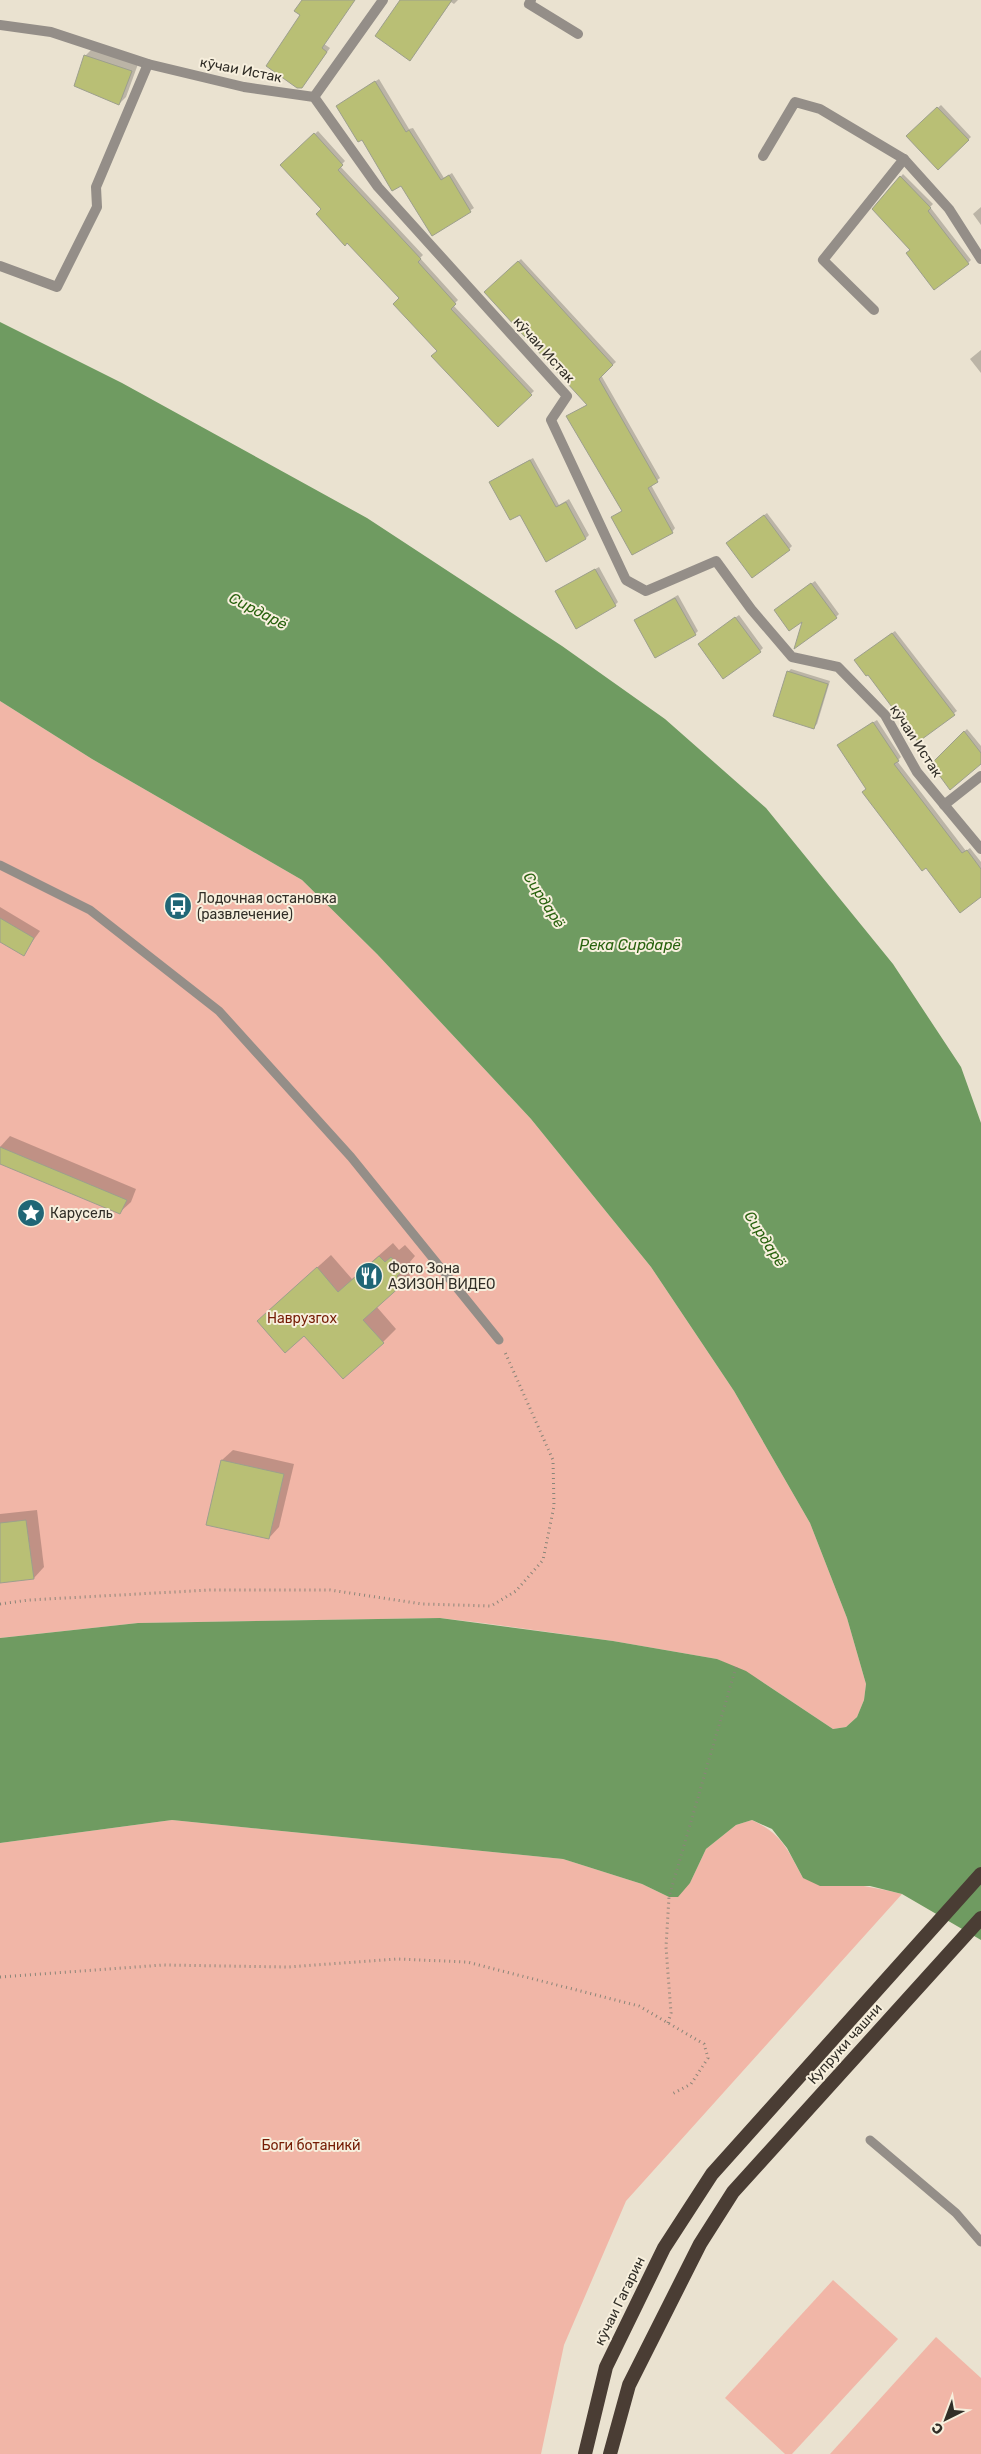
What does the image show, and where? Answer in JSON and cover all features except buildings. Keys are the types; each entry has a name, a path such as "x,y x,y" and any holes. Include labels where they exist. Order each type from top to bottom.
{"highway":[{"name":"кӯчаи Гагарин","path":"585,2454 606,2368 664,2248 712,2174 981,1874"},
{"name":"Купруки чашни","path":"610,2454 629,2385 700,2244 733,2192 981,1918"}],"street":[{"path":"314,97 383,0"},
{"path":"531,0 529,4 578,34"},
{"name":"кӯчаи Истак","path":"0,25 51,32 148,64 244,87 314,97 378,187 567,396 551,420 626,580 646,591 716,561 751,609 792,657 838,667 885,715 917,772 981,848"},
{"path":"0,266 57,287 97,207 96,187 148,64"},
{"path":"764,156 795,102 820,110 904,159 949,210 981,259"},
{"path":"874,310 822,260 904,159"},
{"path":"944,805 981,776"}],"lane":[{"path":"0,865 90,910 219,1011 350,1157 499,1340"},
{"path":"870,2140 956,2213 981,2242"}],"path":[{"path":"0,1604 29,1600 210,1590 330,1590 422,1604 491,1606 516,1591 543,1560 554,1506 553,1460 499,1340"},
{"path":"668,2023 671,2013 666,1947 669,1897 736,1666"},
{"path":"0,1977 163,1965 288,1967 397,1959 467,1962 639,2006 704,2044 708,2058 691,2084 672,2094"}],"green space":[{"name":"Наврузгох","path":"0,701 92,759 302,880 377,954 531,1119 651,1267 734,1391 810,1523 847,1618 866,1684 864,1700 857,1717 846,1727 833,1729 758,1679 717,1659 613,1641 440,1618 138,1623 0,1638"},
{"name":"Боги ботаникй","path":"172,1820 563,1859 642,1884 669,1897 690,1883 706,1849 736,1825 752,1820 778,1837 803,1878 865,1886 902,1894 626,2201 564,2345 541,2454 0,2454 0,1843"},
{"path":"833,2280 898,2339 792,2454 785,2454 725,2398"},
{"path":"936,2337 981,2378 981,2454 830,2454"}],"water":[{"name":"Река Сирдарё","path":"0,322 122,383 367,518 562,646 665,719 766,808 893,964 961,1067 981,1123 981,1940 902,1894 870,1886 820,1886 803,1878 787,1848 772,1829 752,1820 736,1825 706,1849 690,1883 678,1897 669,1897 642,1884 563,1859 172,1820 0,1843 0,1638 138,1623 440,1618 613,1641 717,1659 746,1671 833,1729 846,1727 857,1717 864,1700 866,1684 847,1618 810,1523 734,1391 651,1267 531,1119 377,954 302,880 92,759 0,701"}],"place":[{"name":"Лодочная остановка (развлечение)","path":"178,906"},
{"name":"Карусель","path":"31,1213"},
{"name":"Фото Зона АЗИЗОН ВИДЕО","path":"369,1276"}],"water label":[{"name":"Сирдарё","path":"258,611"},
{"name":"Сирдарё","path":"544,900"},
{"name":"Сирдарё","path":"765,1239"}]}
